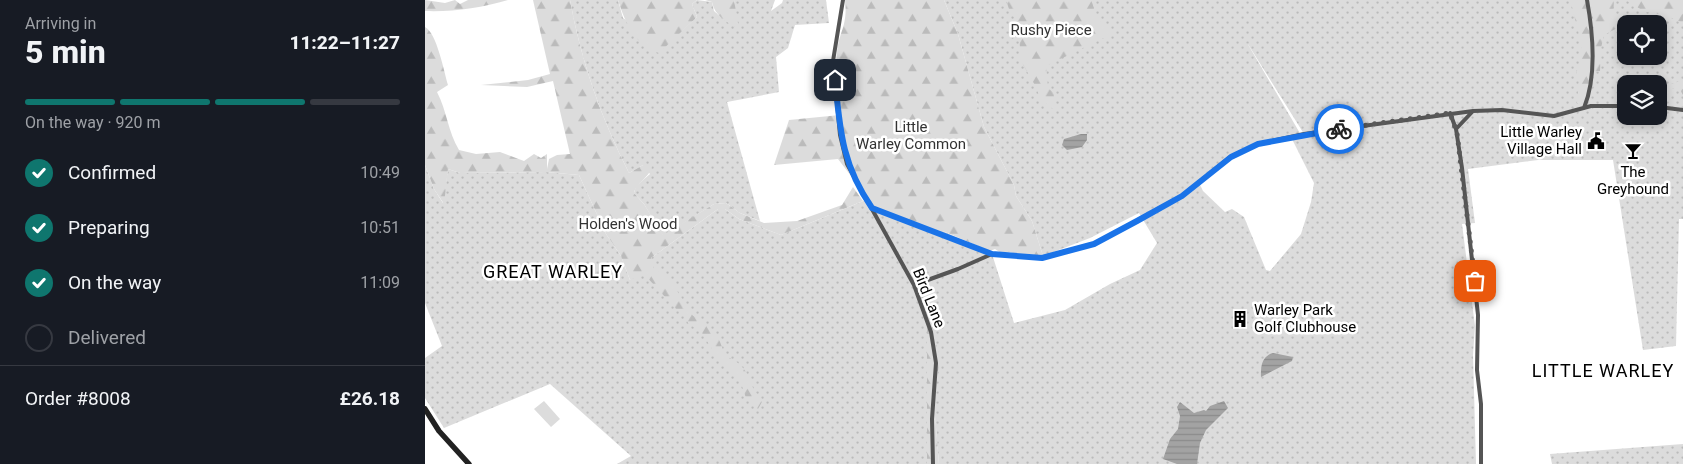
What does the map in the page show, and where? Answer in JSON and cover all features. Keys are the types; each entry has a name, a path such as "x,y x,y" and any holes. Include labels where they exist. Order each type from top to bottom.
{"main road":[{"path":"425,409 439,431 469,464"}],"street":[{"name":"Bird Lane","path":"843,0 833,61 840,136 847,164 914,285 935,345 933,464"},
{"path":"1584,108 1590,95 1592,47 1587,0"},
{"path":"1590,95 1598,105"},
{"path":"872,208 992,254 1042,258 1094,244 1182,196 1231,157 1258,144 1304,134 1450,113 1502,110 1555,116 1598,105 1617,106"},
{"path":"1667,108 1683,110"},
{"path":"1456,129 1473,111"},
{"path":"1450,113 1456,129 1478,315 1477,370 1482,429 1481,464"},
{"path":"914,285 992,254"}],"green space":[{"path":"425,0 445,3 455,0 460,4 468,0 508,0 467,9 425,11"},
{"name":"Holden's Wood","path":"533,0 570,0 580,45 593,89 629,173 643,165 652,166 634,193 644,204 663,235 714,204 726,203 740,213 764,223 797,221 842,205 853,187 863,201 781,235 739,219 725,209 718,209 651,258 654,269 667,275 693,316 699,318 713,331 723,349 724,355 745,370 758,396 763,400 758,409 746,398 741,383 719,360 702,333 688,323 684,311 677,310 644,274 630,280 621,256 606,234 579,175 546,172 460,173 448,169 444,204 434,189 425,165 425,27 433,37 442,63 448,85 437,92 452,136 459,150 476,154 500,152 524,161 534,154 541,158 547,154 547,169 549,159 557,155 570,154 553,81 527,87 481,85 528,80 550,74"},
{"path":"570,0 618,0 623,18 666,45 697,17 692,4 697,0 712,2 714,11 724,20 735,10 734,0 775,0 771,11 782,3 783,0 826,0 829,23 795,25 788,48 776,57 779,92 727,102 760,221 740,213 726,203 714,204 663,236 644,204 634,193 636,186 650,174 643,165 629,173 601,110 586,67"},
{"path":"618,0 697,0 692,4 697,17 659,53 651,50 638,39 628,25"},
{"path":"705,0 734,0 739,29 718,15 712,2"},
{"name":"Little Warley Common","path":"845,0 944,0 958,34 984,127 1014,185 1016,196 1032,221 1043,256 1026,257 1010,252 1001,253 995,249 990,251 945,232 906,222 874,206 838,159 774,165 789,120 840,115 836,61 845,16"},
{"path":"944,0 1683,0 1683,219 1679,219 1676,346 1643,350 1613,160 1538,160 1468,169 1475,223 1462,224 1475,326 1473,355 1476,464 939,464 927,319 927,464 617,464 631,456 550,384 444,428 425,398 425,358 442,346 425,303 425,165 434,189 443,203 448,169 460,173 546,172 579,175 606,234 621,256 630,280 651,258 718,209 725,209 739,219 781,235 868,199 874,206 945,232 992,254 1014,323 1065,310 1110,284 1140,270 1157,243 1139,213 1090,238 1043,256 1032,221 1016,196 1014,185 984,127 958,34","holes":["1246,41 1304,134 1301,135","1291,137 1314,183 1311,202 1301,234 1270,271 1266,270 1244,217 1232,209 1225,212 1203,191 1199,183 1241,153 1263,144"]},
{"name":"Rushy Piece","path":"1006,0 1092,1 1096,18 1114,33 1046,66 1048,88 1054,93 1054,110 1040,98 1021,61 1018,22 1010,12"},
{"path":"1571,0 1585,0 1589,26 1591,68 1584,108 1577,103 1579,80 1576,71 1580,63 1581,46"},
{"path":"1590,0 1614,0 1613,16 1617,16 1617,28 1604,35 1601,48 1600,71 1595,72 1594,23"},
{"path":"1626,0 1683,0 1683,23 1667,15 1645,12"},
{"path":"1683,80 1683,95 1679,88 1673,88 1670,95 1667,95 1667,85"},
{"path":"927,317 940,356 934,401 939,464 927,464"},
{"path":"544,401 560,419 551,427 534,409"},
{"path":"1683,444 1683,464 1552,464 1550,454"}],"shaded area":[{"path":"1087,134 1087,140 1082,147 1067,150 1062,145 1064,139"},
{"path":"1273,353 1293,357 1292,361 1261,377 1264,360"},
{"path":"1224,401 1228,408 1206,430 1200,443 1197,464 1177,464 1163,459 1170,439 1178,429 1180,416 1177,407 1180,402 1194,413 1206,411 1210,406"}],"way so far":[{"path":"1339,129 1450,113 1457,133 1467,229 1475,281"}],"place":[{"name":"Little Warley Village Hall","path":"1596,141"},
{"name":"The Greyhound","path":"1633,151"},
{"name":"Warley Park Golf Clubhouse","path":"1240,319"}],"district":[{"name":"GREAT WARLEY","path":"553,272"},
{"name":"LITTLE WARLEY","path":"1603,371"}],"route":[{"path":"835,80 840,136 847,164 872,208 992,254 1042,258 1094,244 1182,196 1231,157 1258,144 1339,129"}]}
